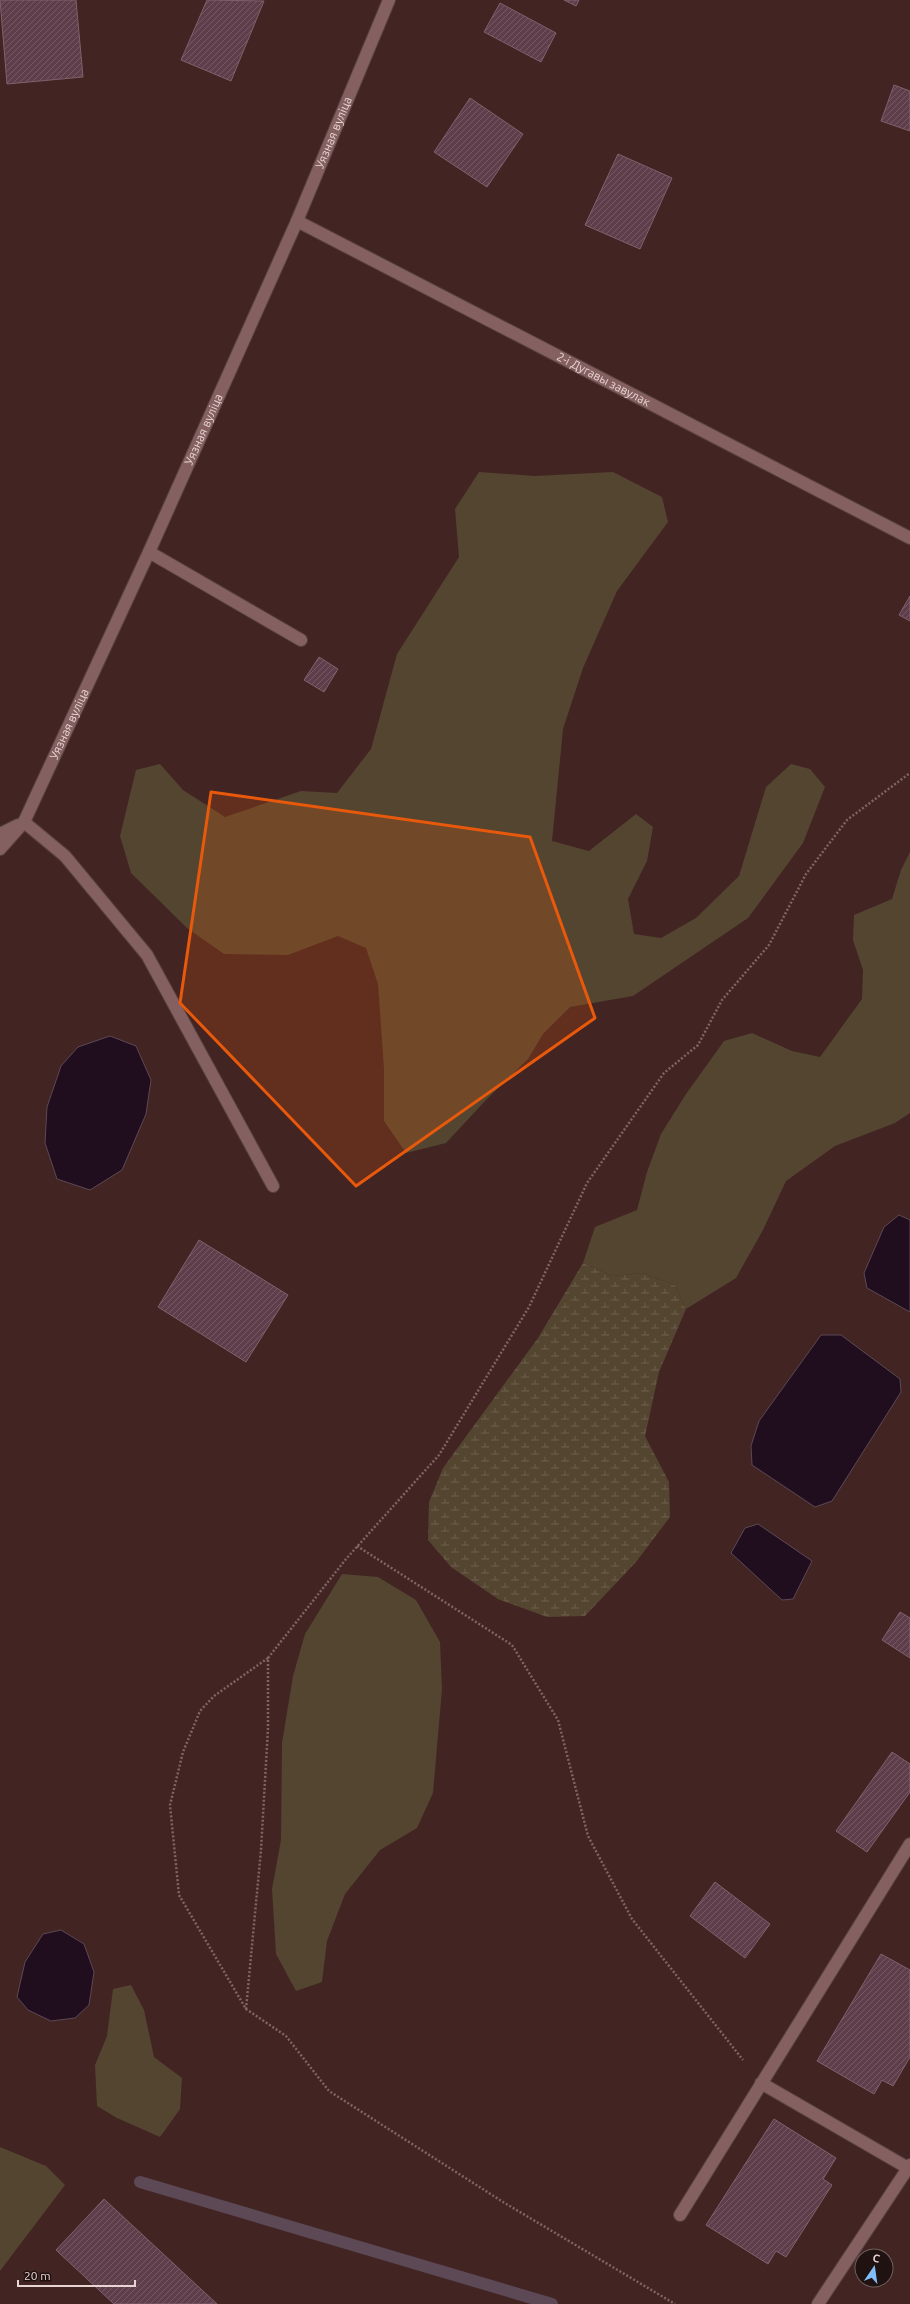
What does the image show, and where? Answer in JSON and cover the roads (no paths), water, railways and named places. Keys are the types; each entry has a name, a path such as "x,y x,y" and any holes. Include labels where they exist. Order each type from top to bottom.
{"street":[{"name":"Уязная вуліца","path":"0,849 24,822 149,552 297,221 389,0"},
{"name":"2-і Дугавы завулак","path":"297,221 910,538"},
{"path":"149,552 301,640"},
{"path":"0,834 24,822 65,856 147,954 273,1186"},
{"path":"680,2215 910,1844"},
{"path":"761,2083 909,2167 818,2304"}],"waterway":[{"path":"140,2182 552,2304"}]}
